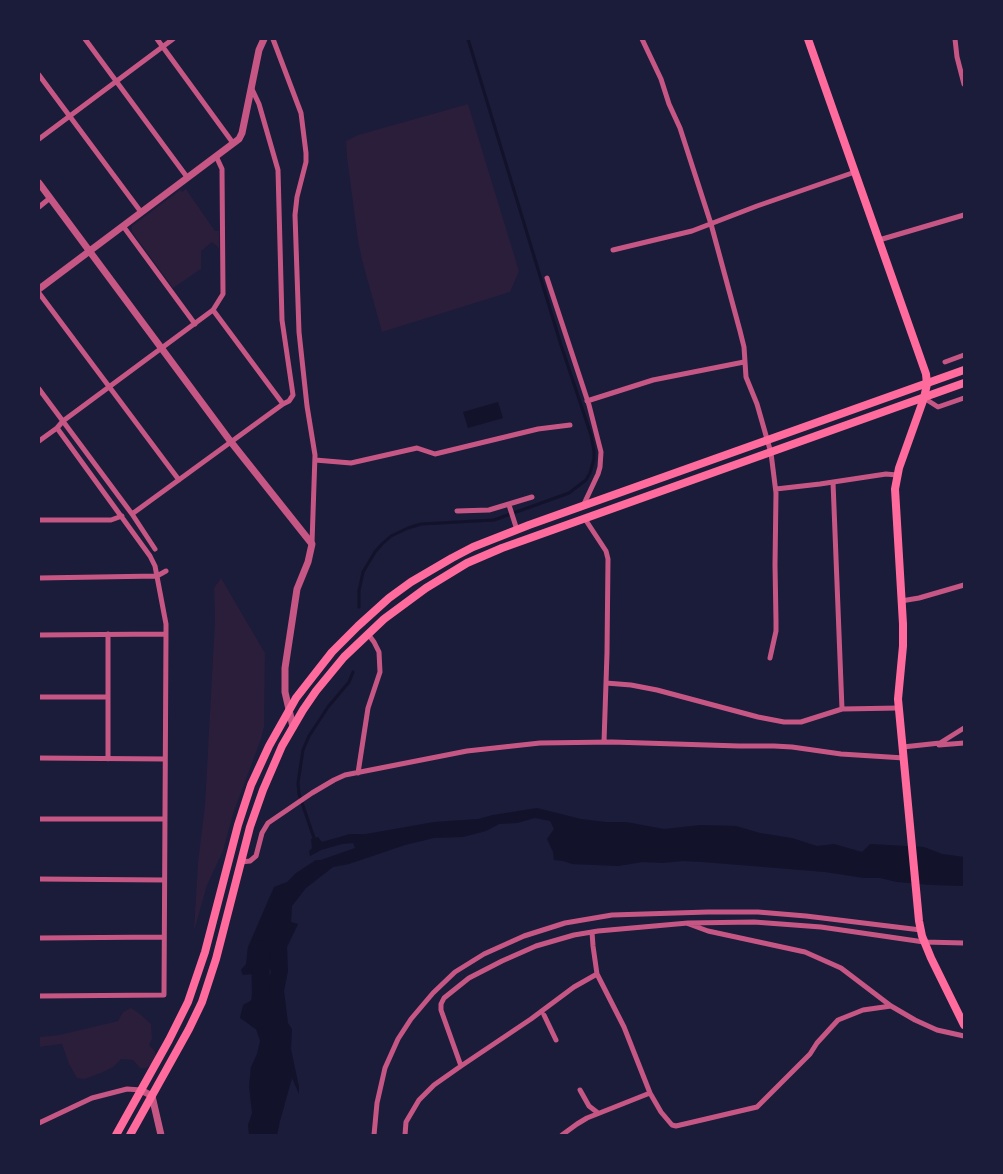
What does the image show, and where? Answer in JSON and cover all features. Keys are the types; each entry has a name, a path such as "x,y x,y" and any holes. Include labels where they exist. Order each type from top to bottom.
{"main road":[{"path":"808,39 926,374 927,384 924,398 897,475 894,498 903,646 898,688 899,708 921,930 931,958 964,1025"},
{"path":"116,1135 180,1019 194,987 238,825 248,794 269,746 296,698 332,652 389,598 411,582 473,547 964,370"},
{"path":"130,1135 193,1021 207,989 250,827 282,746 316,691 344,657 384,619 426,588 466,563 502,548 964,383"}],"street":[{"path":"85,39 187,177"},
{"path":"157,39 233,143"},
{"path":"39,139 173,39"},
{"path":"179,480 39,291 239,139 259,50 264,39"},
{"path":"273,39 300,113 306,153 295,207 297,288 299,332 315,460 312,544 308,562 297,589 287,651 285,680 293,727"},
{"path":"642,39 680,128 711,224 740,331 746,377 757,404 771,453 776,489 776,631 770,658"},
{"path":"955,39 964,84"},
{"path":"39,75 141,212"},
{"path":"132,514 289,401 293,395 282,320 278,170 252,87"},
{"path":"39,441 213,310 223,294 222,169 216,156"},
{"path":"613,250 692,231 855,172"},
{"path":"39,183 231,442 312,544"},
{"path":"39,207 50,198"},
{"path":"879,240 964,215"},
{"path":"123,226 195,324"},
{"path":"547,278 600,445 600,467 582,507"},
{"path":"213,310 283,404"},
{"path":"945,362 964,355"},
{"path":"587,401 653,380 744,362"},
{"path":"39,389 132,514 155,549"},
{"path":"924,398 938,407 964,398"},
{"path":"315,460 351,463 417,448 435,454 538,429 570,425"},
{"path":"39,996 164,995 166,624 157,576 150,556 57,428"},
{"path":"776,489 886,474 897,475"},
{"path":"833,482 842,709"},
{"path":"457,511 510,508 532,497"},
{"path":"510,508 517,530"},
{"path":"39,520 111,520 122,516"},
{"path":"585,519 608,555 604,742"},
{"path":"39,578 157,576 166,571"},
{"path":"901,601 964,585"},
{"path":"108,634 108,759"},
{"path":"39,635 166,634"},
{"path":"358,773 368,708 380,672 379,652 368,634"},
{"path":"606,683 650,689 784,722 801,722 842,709 899,708"},
{"path":"39,697 108,697"},
{"path":"928,745 940,743 964,728"},
{"path":"242,862 250,861 256,856 264,830 272,820 333,780 438,756 540,743 604,742 774,746 841,754 904,758"},
{"path":"903,747 964,742"},
{"path":"39,758 165,759"},
{"path":"39,819 165,819"},
{"path":"39,879 165,880"},
{"path":"374,1135 377,1103 386,1068 395,1045 411,1019 455,972 484,954 524,936 565,923 612,915 708,912 758,912 806,916 921,930"},
{"path":"461,1066 441,1010 444,998 469,978 502,961 555,940 592,932 687,923 732,922 820,927 924,942 964,943"},
{"path":"687,923 708,931 806,952 841,968 891,1006 929,1027 964,1036"},
{"path":"592,932 597,974 624,1026 650,1093 665,1119 676,1126 757,1107 810,1054 818,1041 838,1020 863,1010 891,1006"},
{"path":"39,938 164,938"},
{"path":"405,1135 406,1122 419,1100 434,1085 574,987 597,974"},
{"path":"544,1015 556,1041"},
{"path":"39,1123 92,1098 127,1089 141,1090 152,1096 161,1135"},
{"path":"580,1090 589,1106 598,1113"},
{"path":"562,1135 598,1113 650,1093"}],"shaded area":[{"path":"468,104 519,271 510,292 382,332 358,241 346,141 358,135"},
{"path":"186,189 215,231 219,231 219,248 212,242 201,251 201,269 173,288 132,232 132,226 180,190 182,192"},
{"path":"498,402 503,418 468,428 463,412"},
{"path":"221,578 265,653 264,727 233,814 223,851 207,885 194,931 198,862 205,805 215,620 214,588"},
{"path":"537,808 581,819 626,822 664,829 700,825 736,826 817,846 834,844 862,852 870,844 924,847 942,854 964,857 964,886 897,882 825,872 703,862 643,862 618,866 572,864 554,860 547,839 554,829 550,821 535,818 517,823 499,824 486,831 463,837 434,838 405,845 349,864 333,867 306,888 292,906 291,922 298,924 287,947 288,971 284,991 288,1023 292,1029 291,1049 299,1094 292,1078 277,1135 249,1135 248,1125 252,1113 249,1086 251,1067 260,1041 256,1029 240,1018 243,1005 261,995 271,972 269,966 264,967 262,973 243,975 241,970 246,964 248,947 274,887 287,882 316,860 355,848 353,843 342,844 310,856 311,839 318,837 322,842 350,834 366,834 434,822 478,819"},
{"path":"131,1008 151,1024 152,1039 149,1045 156,1056 153,1064 146,1068 140,1068 133,1060 121,1059 113,1067 101,1073 85,1079 77,1078 62,1044 39,1047 39,1037 59,1035 118,1021 123,1012"}],"waterway":[{"path":"359,607 359,591 363,572 375,552 391,536 421,524 494,520 569,493 586,480 594,459 591,435 561,345 468,39"},
{"path":"315,841 299,794 298,783 303,750 309,736 328,707 349,682 353,672"},
{"path":"258,1020 261,993 260,949"}]}
